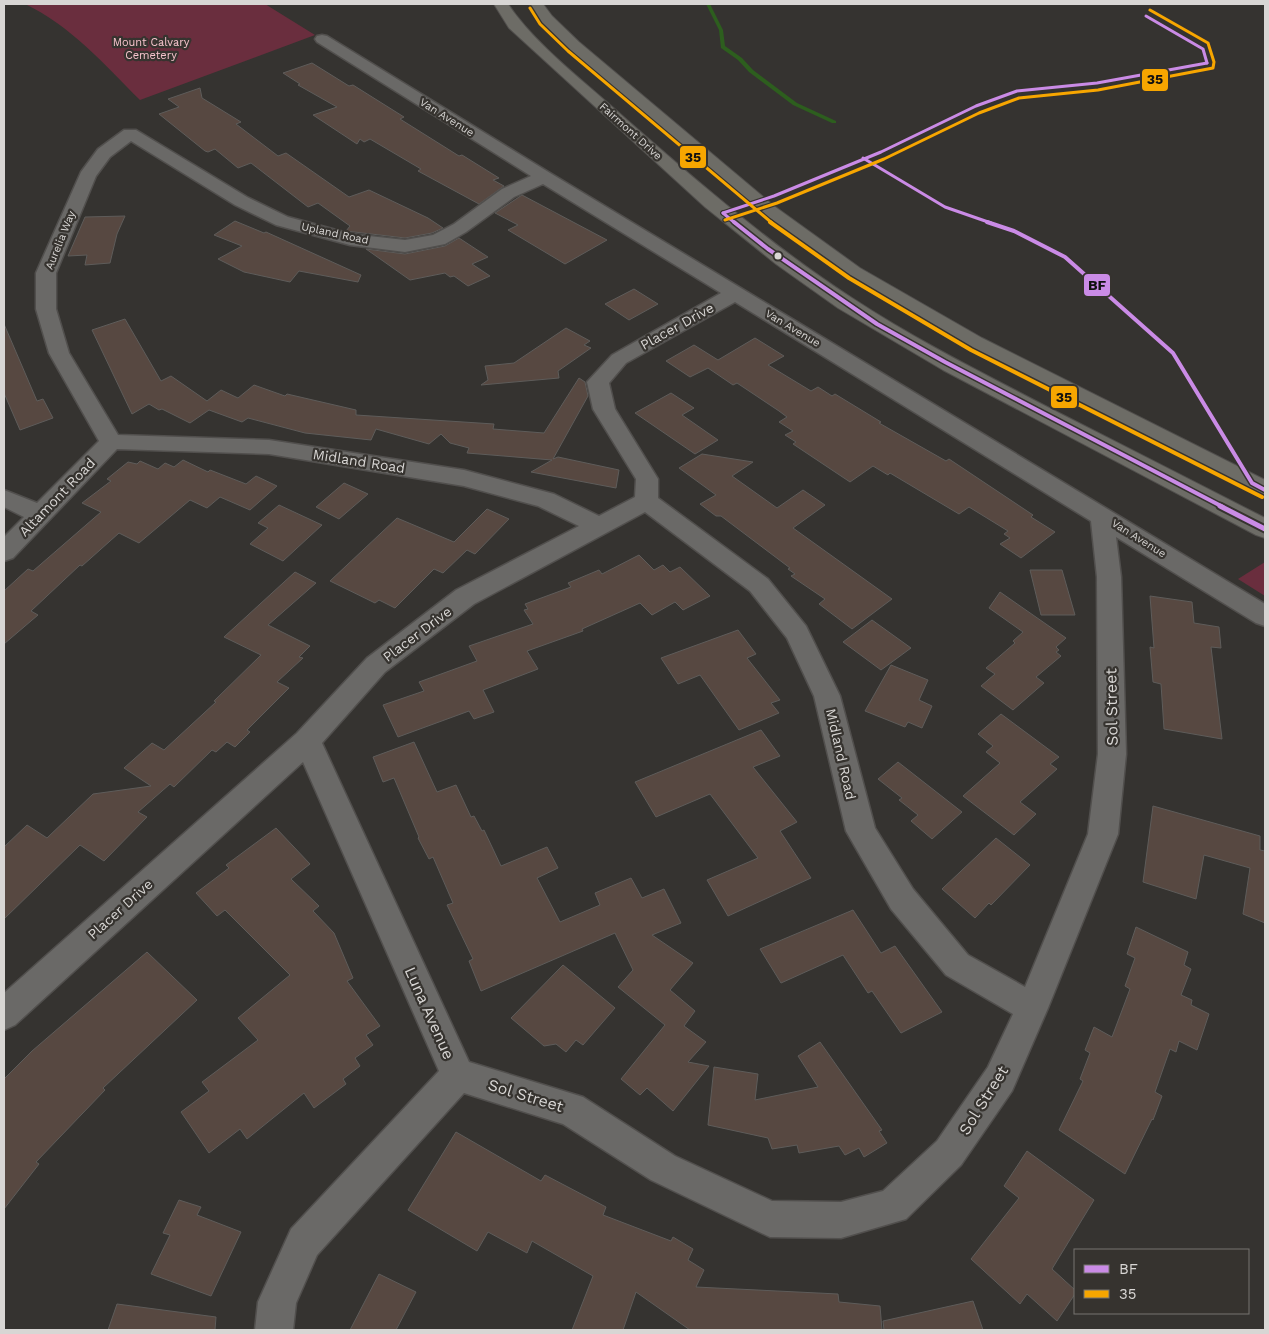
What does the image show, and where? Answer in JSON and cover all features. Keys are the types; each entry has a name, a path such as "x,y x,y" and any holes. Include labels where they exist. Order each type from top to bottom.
{"main road":[{"name":"Fairmont Drive","path":"501,4 514,25 542,52 715,206 768,250 821,287 877,324 945,362 1265,529"},
{"name":"Fairmont Drive","path":"536,4 546,19 573,45 757,202 802,237 853,272 974,343 1265,490"}],"street":[{"name":"Van Avenue","path":"322,39 544,177 1265,616"},
{"name":"Upland Road","path":"130,134 241,201 282,221 350,239 405,246 438,240 460,228 508,193 544,177"},
{"name":"Aurelia Way","path":"111,442 59,353 46,309 46,273 87,176 104,153 130,134"},
{"name":"Placer Drive","path":"4,1014 307,741 376,666 465,597 646,501 647,479 604,409 598,382 618,359 736,293"},
{"name":"Altamont Road","path":"4,552 111,442"},
{"name":"Midland Road","path":"111,442 269,447 464,478 546,500 598,525"},
{"path":"4,498 40,514"},
{"name":"Midland Road","path":"646,501 760,586 798,633 828,696 861,831 902,900 957,965 1032,1008"},
{"name":"Sol Street","path":"458,1075 571,1109 663,1168 770,1219 841,1220 893,1206 949,1153 1000,1079 1032,1008 1103,834 1112,754 1109,577 1102,516"},
{"name":"Luna Avenue","path":"274,1330 277,1302 304,1242 458,1075 307,741"}],"green space":[{"name":"Mount Calvary Cemetery","path":"25,4 265,4 315,35 140,100 72,34"},
{"path":"1265,562 1265,596 1238,579"}],"building":[{"path":"312,63 349,86 353,85 404,117 400,119 459,156 462,155 499,178 493,180 504,186 479,204 418,171 421,169 370,139 364,142 360,139 357,144 313,115 337,107 298,85 300,84 283,73"},
{"path":"200,88 202,98 241,122 236,124 278,156 286,153 349,197 369,190 428,218 443,228 432,233 405,238 346,231 350,226 318,203 308,207 251,163 238,168 215,149 208,152 205,151 159,114 179,107 168,99"},
{"path":"522,195 607,240 565,264 508,230 518,225 495,213"},
{"path":"125,216 117,234 110,263 85,265 87,255 68,256 85,217"},
{"path":"235,221 264,233 266,232 361,275 358,282 299,271 290,282 244,272 218,259 242,246 214,235"},
{"path":"459,238 488,257 472,264 490,276 468,286 454,276 450,277 445,273 410,280 366,249 405,254 445,246"},
{"path":"634,289 658,304 629,320 605,304"},
{"path":"125,319 161,381 171,376 207,401 221,390 238,398 254,385 285,396 287,394 356,410 356,415 494,424 493,429 544,433 579,378 585,382 588,396 553,459 558,457 619,470 616,488 531,472 552,460 467,453 469,448 450,443 441,434 429,444 376,429 371,440 305,433 248,418 242,422 209,410 190,423 149,404 132,414 92,330"},
{"path":"4,324 37,401 43,399 53,418 20,430 4,393"},
{"path":"566,328 590,341 584,345 591,348 558,371 559,378 481,385 488,380 485,366 514,363"},
{"path":"755,338 784,356 768,365 811,391 818,387 832,396 835,394 881,422 879,423 946,461 949,459 1033,515 1031,517 1055,532 1021,558 1000,544 1010,538 1004,534 1008,531 969,507 959,514 890,473 888,475 873,466 850,482 793,444 796,442 785,435 793,431 779,422 787,417 737,383 733,385 708,368 690,377 666,361 694,345 718,360"},
{"path":"671,393 694,408 682,415 718,440 695,454 635,413"},
{"path":"702,454 753,462 732,476 777,508 803,490 825,505 793,528 892,599 852,629 819,604 825,599 791,576 795,574 788,569 790,568 721,516 716,516 700,504 716,495 679,468"},
{"path":"183,460 208,472 210,470 246,484 256,476 277,486 250,510 220,497 207,508 190,500 139,543 119,533 82,566 80,565 31,611 38,615 4,644 4,591 28,569 33,571 101,512 82,503 111,481 107,479 128,462 137,464 140,461 158,469 165,463 174,467"},
{"path":"344,483 368,494 339,519 316,507"},
{"path":"279,505 322,525 283,561 250,544 268,528 258,523"},
{"path":"487,509 509,519 475,554 467,550 443,573 434,569 395,608 379,600 375,603 330,581 397,518 454,542"},
{"path":"639,555 654,570 663,565 670,572 680,567 710,596 683,610 675,602 652,615 640,603 582,629 583,631 527,651 538,669 483,690 494,712 474,719 469,711 398,737 383,705 424,691 419,682 477,661 469,646 533,624 524,610 528,609 525,604 571,587 568,583 599,570 602,574"},
{"path":"1030,570 1062,570 1075,615 1041,615"},
{"path":"295,572 316,583 268,625 310,646 299,657 303,658 277,682 289,688 247,730 250,732 235,747 227,742 216,752 212,750 174,787 170,784 138,812 147,817 104,861 80,845 4,919 4,847 27,825 47,838 93,794 151,786 124,768 152,743 164,750 216,702 214,701 261,655 224,637"},
{"path":"1000,592 1066,638 1056,647 1059,650 1056,652 1061,656 1036,677 1044,683 1013,710 981,686 995,674 986,668 1015,643 1013,641 1023,632 989,608"},
{"path":"1150,596 1192,602 1194,623 1219,627 1221,648 1211,647 1222,739 1164,729 1161,684 1153,682 1150,647 1154,648"},
{"path":"872,620 911,648 881,670 843,642"},
{"path":"738,630 756,654 747,658 780,700 771,703 779,713 739,730 700,675 678,684 661,658"},
{"path":"891,665 928,680 919,700 932,706 922,728 908,722 905,727 865,711"},
{"path":"1001,714 1059,757 1050,764 1057,769 1020,802 1036,814 1014,835 963,796 1000,763 986,752 993,746 978,734"},
{"path":"761,730 780,756 753,767 797,822 780,831 811,878 728,916 707,880 758,858 710,794 656,817 635,782"},
{"path":"414,742 437,792 456,785 471,817 474,816 482,831 484,830 501,866 547,847 558,868 537,878 560,922 600,905 595,893 631,878 642,898 664,889 681,923 652,935 693,963 670,990 695,1011 684,1026 706,1042 688,1062 709,1066 673,1111 647,1088 640,1095 621,1079 665,1025 618,987 633,970 615,933 481,991 469,961 473,959 447,905 453,903 433,857 429,859 418,838 394,778 383,782 373,757"},
{"path":"898,762 962,812 932,839 911,821 918,815 899,800 902,798 878,779"},
{"path":"1153,806 1260,836 1260,850 1265,851 1265,923 1243,914 1250,868 1204,855 1196,899 1143,882"},
{"path":"276,828 310,864 291,879 319,906 313,911 334,933 353,978 347,981 380,1026 366,1035 373,1045 355,1058 360,1066 343,1079 346,1084 314,1108 304,1093 247,1139 240,1129 209,1153 181,1112 209,1091 202,1082 258,1040 238,1018 290,975 225,910 217,916 196,893 229,868 226,865"},
{"path":"996,838 1030,865 991,905 989,903 975,918 942,889"},
{"path":"853,910 881,953 895,946 942,1012 901,1033 872,991 868,993 843,955 781,983 760,949"},
{"path":"1136,927 1188,952 1184,965 1191,969 1181,995 1192,1000 1191,1005 1209,1014 1197,1050 1179,1041 1176,1052 1170,1049 1155,1092 1162,1096 1153,1120 1125,1174 1059,1130 1083,1081 1080,1079 1090,1053 1085,1050 1094,1027 1112,1037 1130,989 1125,986 1135,958 1127,954"},
{"path":"147,952 197,1000 103,1088 105,1090 36,1162 39,1164 4,1209 4,1079 32,1051"},
{"path":"563,965 615,1008 583,1045 576,1040 566,1052 556,1044 544,1046 511,1018"},
{"path":"820,1042 882,1130 879,1131 887,1143 864,1157 859,1148 845,1155 839,1146 799,1153 797,1145 772,1149 768,1138 708,1125 714,1067 758,1074 755,1100 818,1087 798,1056"},
{"path":"456,1132 541,1181 545,1175 606,1207 603,1215 671,1241 673,1237 693,1249 688,1260 704,1270 696,1287 838,1294 839,1302 880,1306 882,1330 690,1330 636,1292 623,1330 572,1330 593,1276 532,1241 527,1253 488,1232 477,1251 408,1210"},
{"path":"1027,1151 1094,1200 1052,1269 1074,1289 1074,1296 1057,1321 1027,1294 1020,1304 971,1259 1019,1198 1004,1186"},
{"path":"179,1200 201,1207 197,1215 241,1232 211,1296 151,1274 170,1235 163,1233"},
{"path":"379,1274 416,1292 396,1330 350,1330"},
{"path":"973,1301 983,1330 884,1330 883,1321"},
{"path":"117,1304 216,1317 215,1330 108,1330"}],"waterway":[{"path":"708,4 721,30 723,47 795,104 834,122"}],"transit line":[{"name":"35","path":"530,8 540,24 568,51 762,216 849,278 971,350 1262,497"},
{"name":"35","path":"725,220 777,203 884,159 979,113 1019,98 1098,90 1213,68 1214,62 1208,43 1150,10"},
{"name":"BF","path":"1146,16 1203,49 1207,63"},
{"name":"BF","path":"723,213 774,196 881,152 976,106 1017,91 1097,83 1207,63"},
{"name":"BF","path":"863,158 945,207 1014,231 1065,257 1173,353 1252,483 1265,490"},
{"name":"BF","path":"723,213 768,249 877,324 945,362 1265,529"}]}
